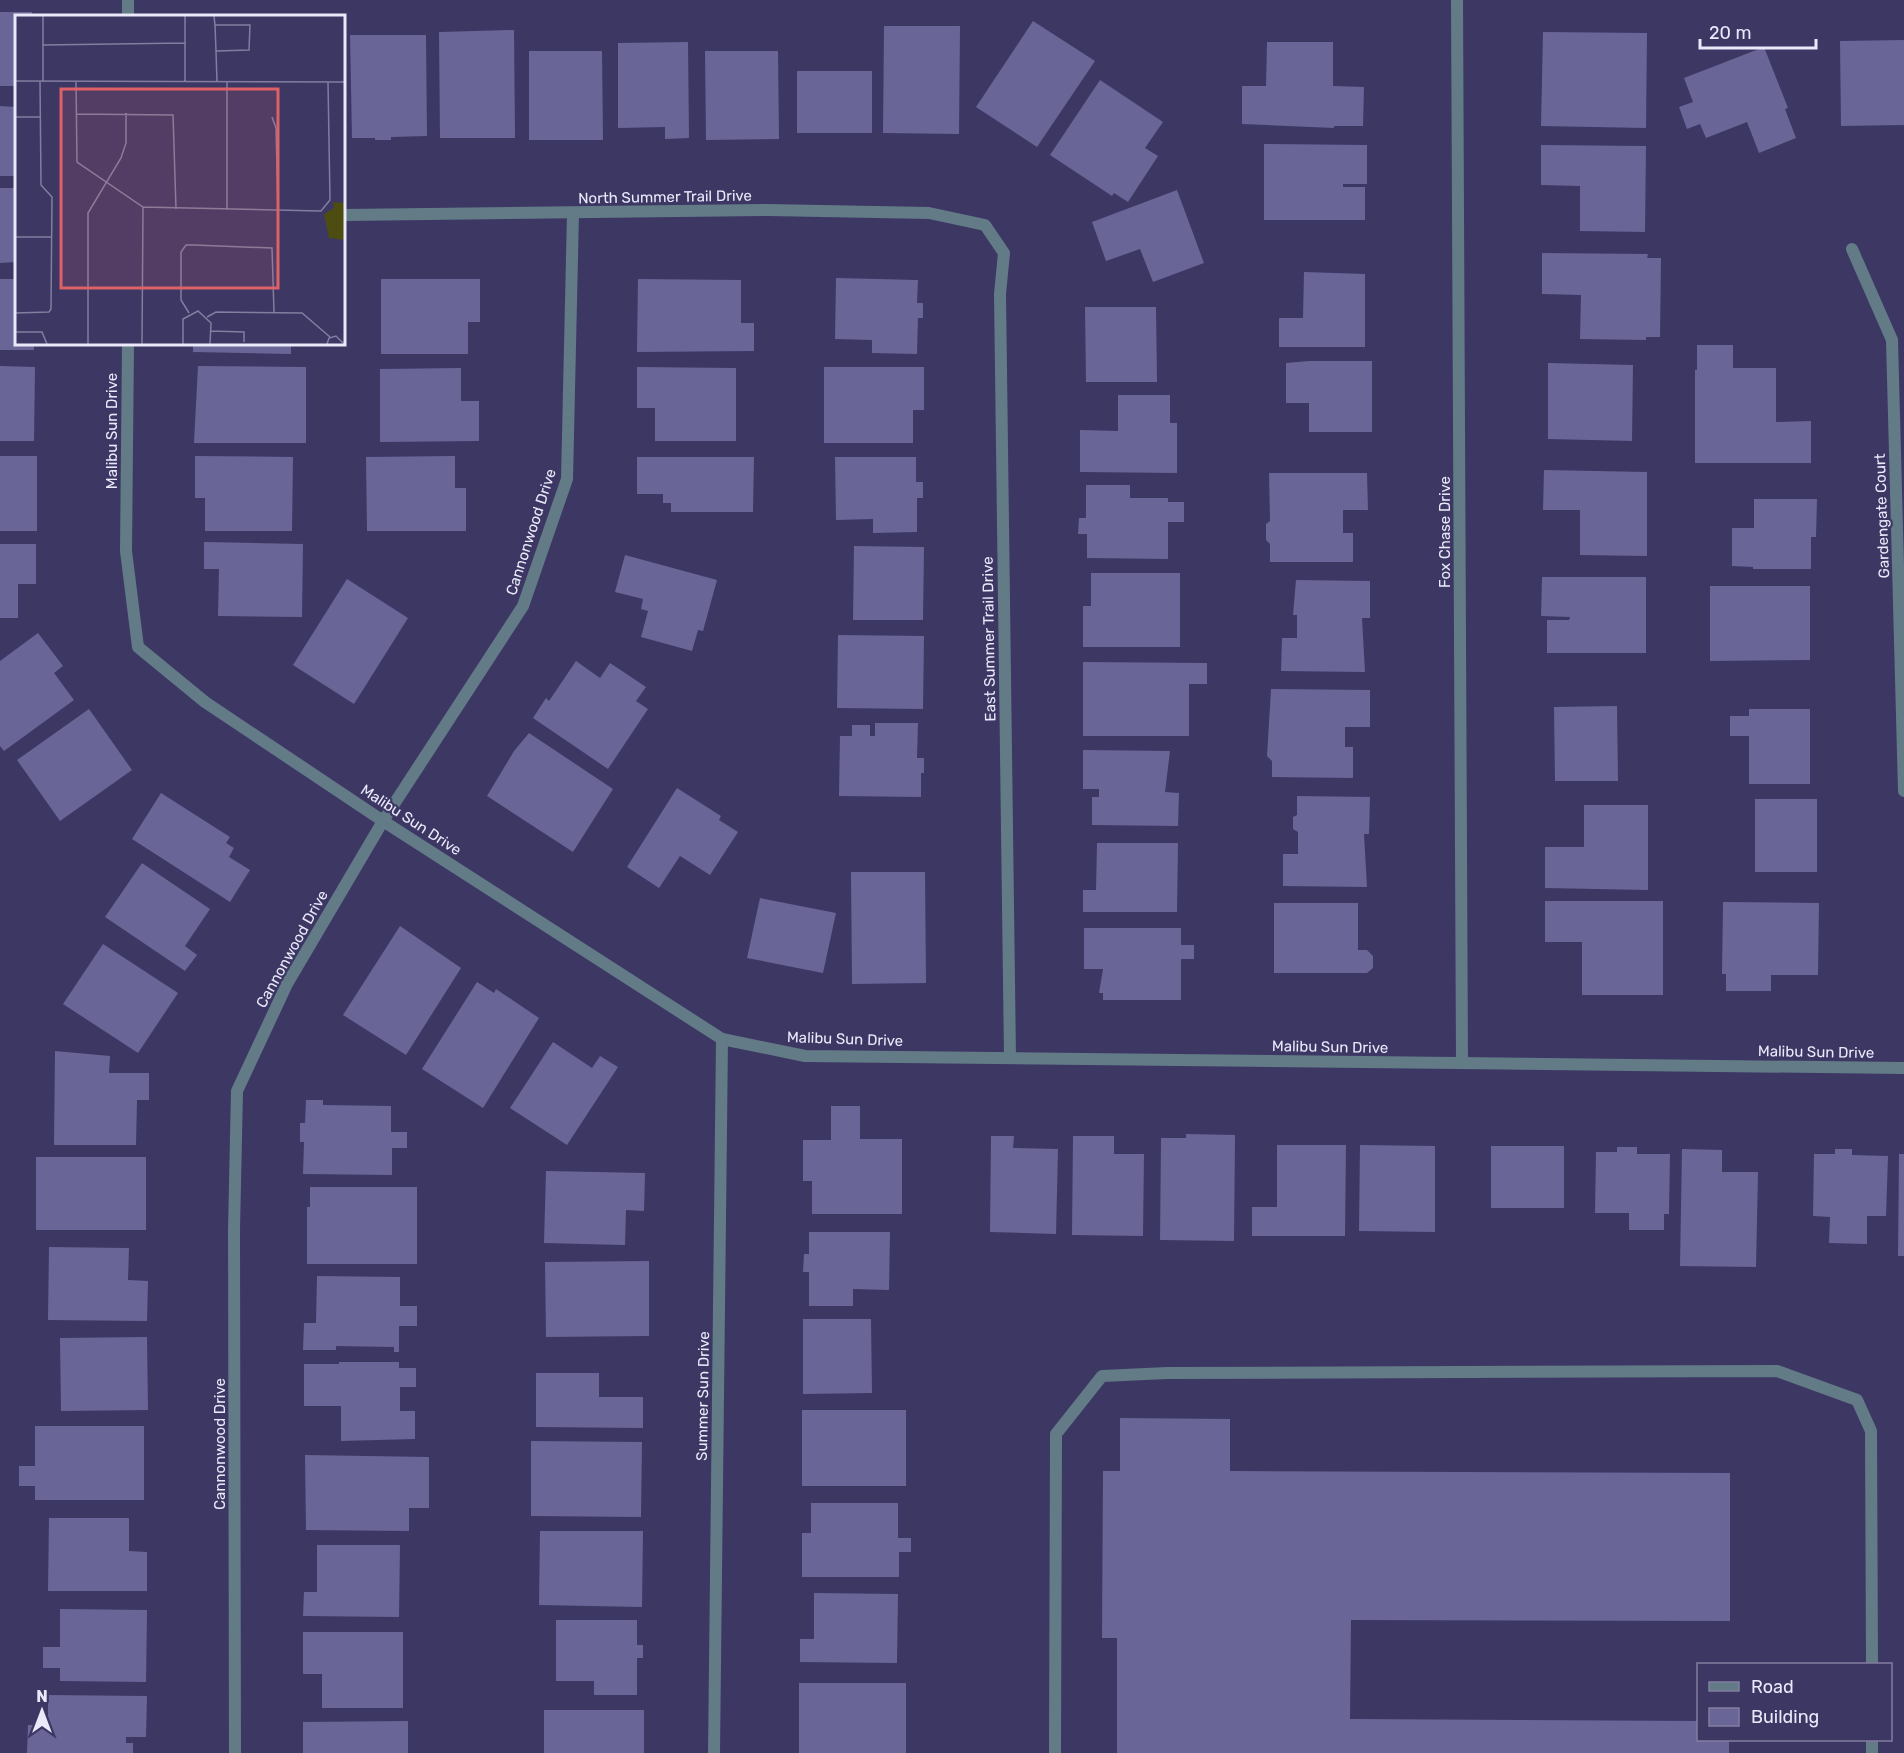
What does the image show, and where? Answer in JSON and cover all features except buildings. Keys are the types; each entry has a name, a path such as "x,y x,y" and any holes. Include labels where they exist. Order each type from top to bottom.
{"street":[{"name":"Fox Chase Drive","path":"1457,0 1462,1063"},
{"name":"North Summer Trail Drive","path":"345,215 768,210 929,213 985,225"},
{"name":"Cannonwood Drive","path":"235,1753 234,1230 237,1091 287,984 383,821 523,606 567,479 573,213"},
{"name":"East Summer Trail Drive","path":"985,225 1004,253 1000,294 1010,1058"},
{"name":"Gardengate Court","path":"1852,249 1892,340 1904,791"},
{"name":"Malibu Sun Drive","path":"128,345 126,551 138,647 205,702 383,821 722,1039 805,1056 1904,1068"},
{"name":"Summer Sun Drive","path":"714,1753 722,1039"},
{"path":"1055,1753 1056,1434 1102,1376 1167,1373 1777,1371 1857,1400 1871,1431 1872,1663"}]}
